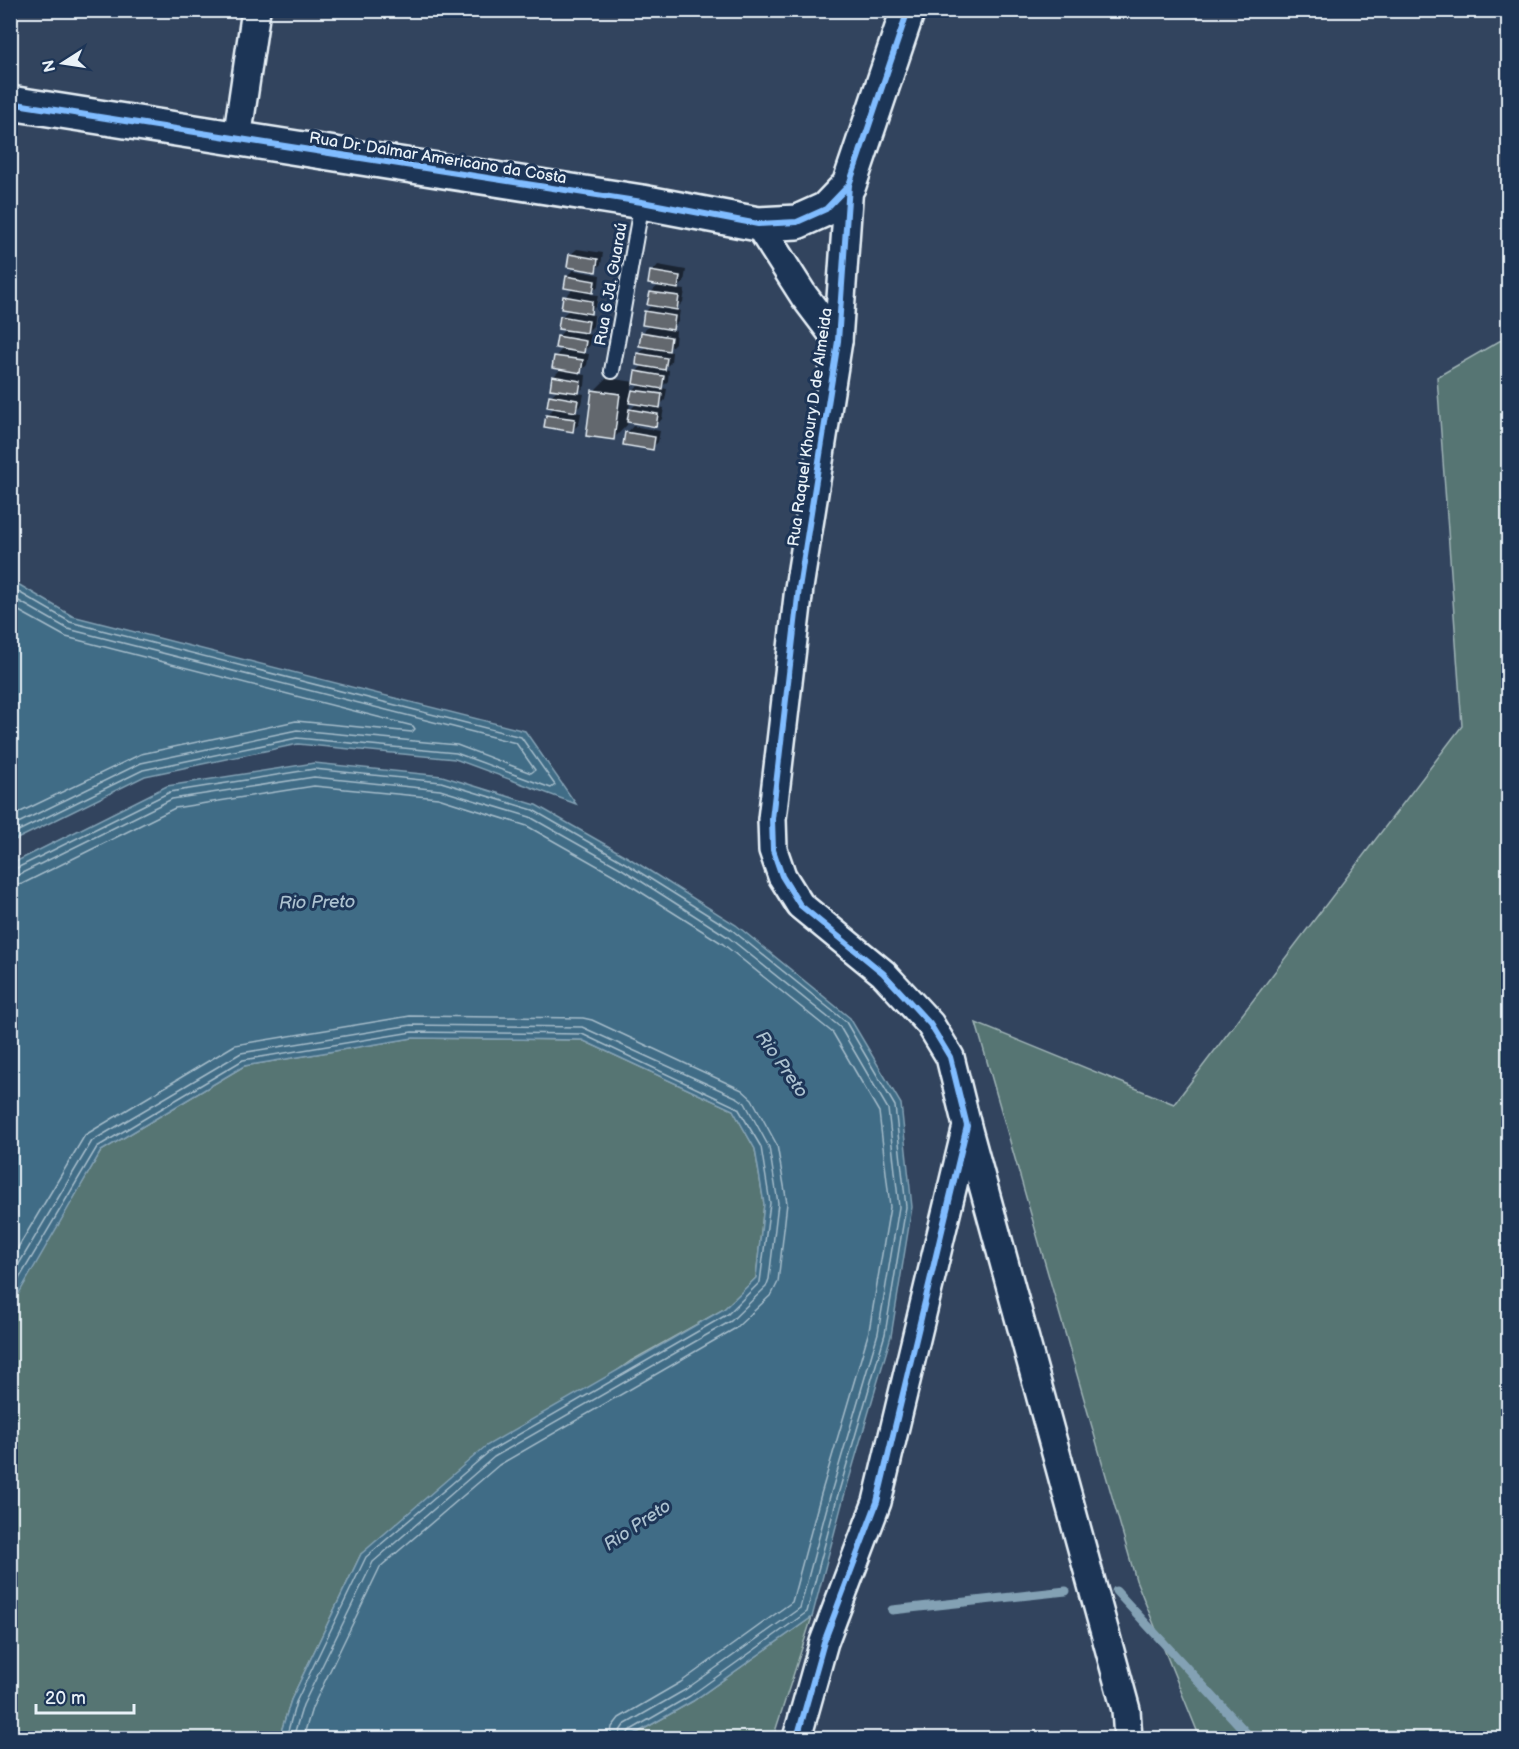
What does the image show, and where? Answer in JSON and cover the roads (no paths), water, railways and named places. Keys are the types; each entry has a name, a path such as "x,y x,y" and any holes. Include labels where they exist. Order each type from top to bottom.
{"street":[{"path":"237,139 256,10"},
{"name":"Rua Raquel Khoury D de Almeida","path":"908,10 849,185 838,341 799,588 772,819 773,850 782,876 800,905 883,973 930,1024 950,1057 1126,1710 1128,1738"},
{"name":"Rua Dr. Dalmar Americano da Costa","path":"10,103 642,202 758,224 797,222 826,209 849,185"},
{"path":"758,224 804,296 838,341"},
{"path":"797,1738 824,1642 877,1502 967,1126"}],"lane":[{"name":"Rua 6 Jd. Guaraú","path":"612,371 642,202"}],"water":[{"path":"11,580 72,616 525,731 576,804 455,759 298,744 145,776 11,842"},
{"name":"Rio Preto","path":"314,763 442,776 536,805 629,858 736,925 850,1018 901,1104 912,1207 891,1336 843,1500 812,1617 693,1701 628,1738 279,1738 291,1700 361,1554 486,1446 724,1309 756,1278 764,1204 755,1149 733,1110 582,1040 413,1038 244,1066 101,1151 11,1307 11,864 167,786"}],"waterway":[{"path":"892,1610 1066,1591"},
{"path":"1116,1591 1251,1738"}]}
